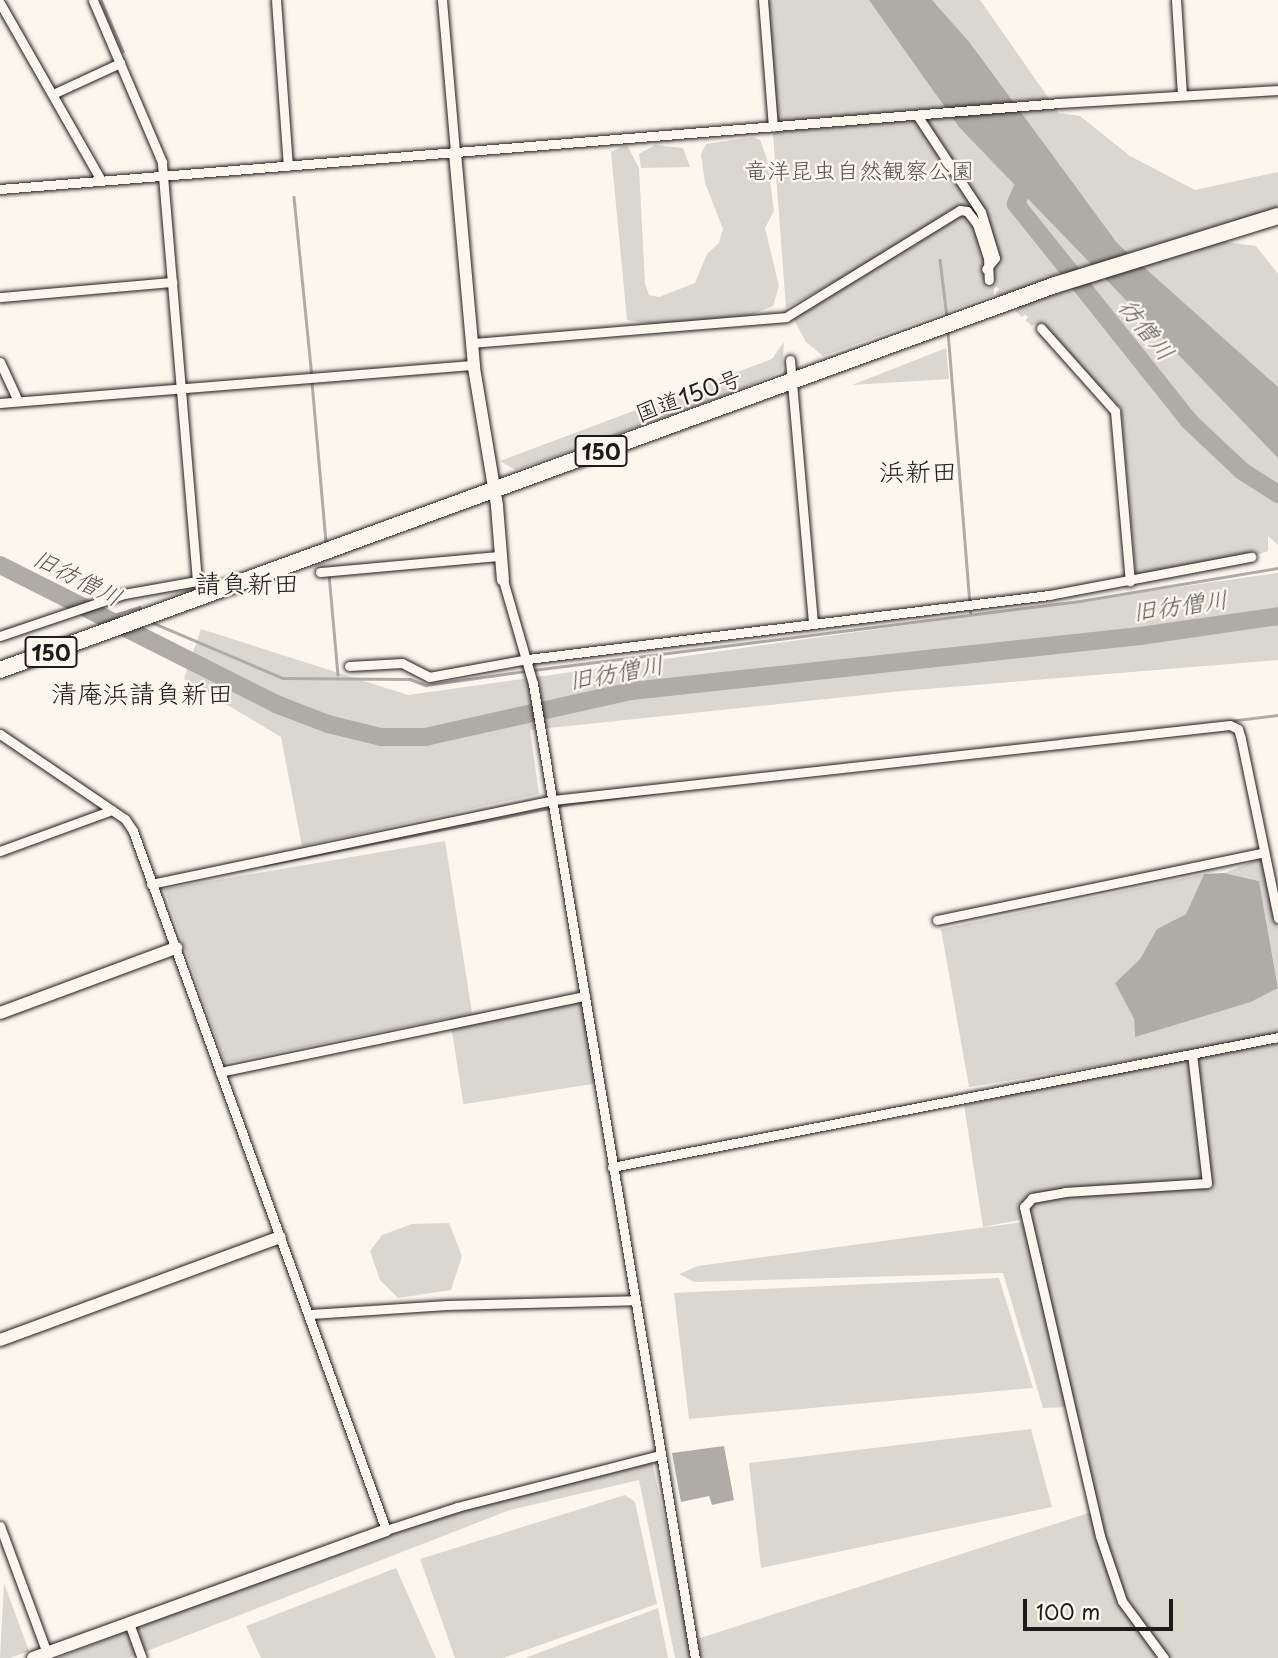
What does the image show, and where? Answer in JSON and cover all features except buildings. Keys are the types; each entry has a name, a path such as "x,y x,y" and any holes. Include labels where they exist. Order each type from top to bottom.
{"highway":[{"name":"国道150号","path":"0,670 1055,285 1278,216"}],"street":[{"path":"0,636 98,602 197,580 164,175 93,0"},
{"path":"276,0 288,166"},
{"path":"442,0 474,365 499,556 503,580 528,659 554,800 633,1300 695,1658"},
{"path":"763,0 774,127"},
{"path":"1175,0 1182,95"},
{"path":"0,3 55,93 101,180"},
{"path":"55,93 120,63"},
{"path":"0,189 1059,103 1278,90"},
{"path":"917,115 981,212 995,258 986,270"},
{"path":"472,343 786,317 960,210 968,211 977,224 988,257 986,270 989,280"},
{"path":"0,296 173,282"},
{"path":"1041,328 1115,411 1130,581"},
{"path":"790,359 813,623"},
{"path":"0,362 19,401"},
{"path":"0,403 474,365"},
{"path":"320,572 499,556"},
{"path":"349,666 402,663 429,677 528,659 1130,581 1251,557"},
{"path":"151,884 554,800 1230,725 1238,729 1241,739 1278,918"},
{"path":"0,734 112,810 133,831 280,1237 311,1314 386,1530"},
{"path":"0,851 112,810"},
{"path":"937,920 1264,852"},
{"path":"0,1013 176,948"},
{"path":"220,1072 585,996"},
{"path":"612,1167 1278,1037"},
{"path":"1164,1658 1122,1601 1100,1536 1024,1207 1032,1198 1065,1192 1207,1183 1192,1054"},
{"path":"0,1340 280,1237"},
{"path":"311,1314 447,1305 633,1300"},
{"path":"33,1658 386,1530 457,1507 660,1455"},
{"path":"0,1526 47,1653"},
{"path":"129,1623 142,1658"}],"green space":[{"name":"竜洋昆虫自然観察公園","path":"763,0 980,0 1059,113 1080,116 1130,156 1195,190 1278,172 1278,208 1207,228 1226,242 1256,246 1278,274 1278,545 1268,536 1268,551 1251,557 1136,575 1121,408 993,283 994,295 823,356 806,342 792,316 966,212 786,308"},
{"path":"753,137 760,140 767,159 774,211 765,228 779,286 773,306 746,317 672,327 627,320 611,152 627,145 639,168 645,283 649,295 659,297 695,283 707,254 719,243 723,229 705,183 701,154 706,144"},
{"path":"655,145 683,148 690,167 641,168 639,154"},
{"path":"784,342 782,371 725,396 516,470 500,461 772,359"},
{"path":"946,348 949,379 852,385"},
{"path":"1278,573 1278,660 902,691 530,730 539,794 302,846 281,737 184,679 201,629 408,695"},
{"path":"445,841 472,1013 225,1063 164,889"},
{"path":"1262,858 1278,928 1278,987 1259,881 1224,873"},
{"path":"1204,874 1186,914 1157,929 1140,959 1115,983 1134,1019 1135,1036 1251,1002 1278,988 1278,1658 700,1658 697,1639 1098,1510 1084,1456 1086,1445 1058,1356 1069,1407 1043,1408 1003,1273 694,1282 679,1274 698,1266 1023,1222 1045,1285 1033,1225 1025,1219 983,1227 964,1105 1218,1046 969,1087 941,929"},
{"path":"585,996 599,1083 463,1104 450,1017"},
{"path":"449,1223 462,1256 451,1290 398,1298 380,1280 370,1251 382,1235 412,1224"},
{"path":"999,1278 1033,1388 689,1419 674,1293"},
{"path":"1031,1429 1052,1507 761,1568 749,1463"},
{"path":"652,1462 695,1658 675,1658 639,1480 510,1510 129,1658 58,1658 409,1522"},
{"path":"625,1495 635,1502 657,1604 503,1658 455,1658 420,1559"},
{"path":"396,1568 436,1658 261,1658 246,1626"},
{"path":"4,1583 29,1651 10,1658 0,1658"},
{"path":"658,1608 668,1658 525,1658"}],"shaded area":[{"path":"869,0 932,0 970,43 1117,243 1278,387 1278,458 959,127"},
{"path":"1224,873 1259,881 1278,988 1251,1002 1135,1037 1134,1019 1115,983 1140,959 1157,929 1186,914 1204,874"},
{"path":"724,1446 734,1500 712,1505 709,1496 681,1502 672,1453"}],"waterway":[{"path":"101,0 123,51"},
{"name":"彷僧川","path":"1030,172 1016,204 1189,421 1242,471 1278,494"},
{"path":"294,197 312,376"},
{"path":"940,260 947,317"},
{"path":"948,331 971,614"},
{"path":"312,382 326,543"},
{"name":"旧彷僧川","path":"0,565 276,704 328,724 381,737 425,737 631,691 1140,636 1278,616"},
{"path":"533,670 1080,601 1278,568"},
{"path":"329,574 338,675"},
{"path":"104,618 139,607 142,611"},
{"path":"151,622 283,678 410,679 426,685 526,671"},
{"path":"1229,721 1278,715"},
{"path":"264,865 568,804 653,793"}],"tunnel":[{"path":"989,280 1041,328"}],"district":[{"name":"浜新田","path":"918,471"},
{"name":"請負新田","path":"247,583"},
{"name":"清庵浜請負新田","path":"142,693"}]}
